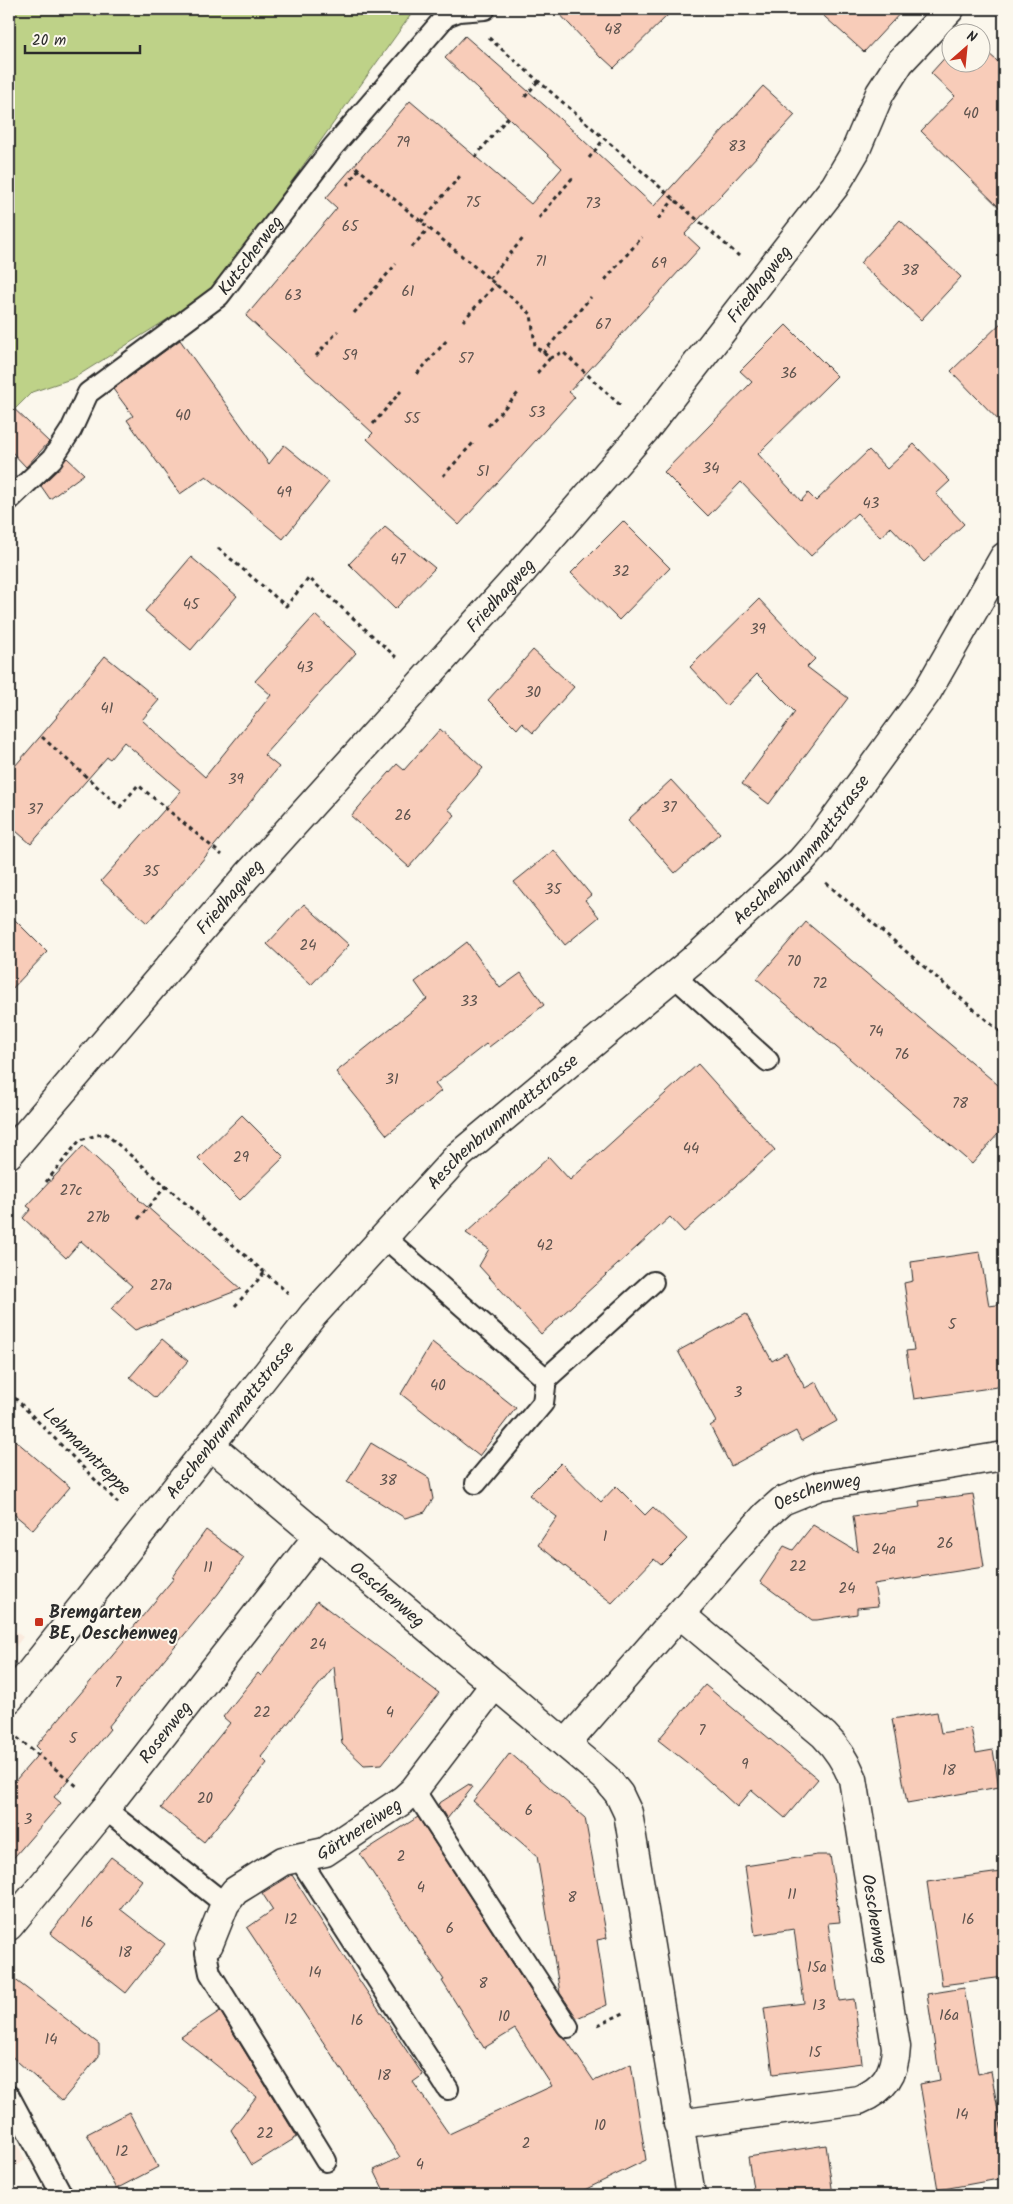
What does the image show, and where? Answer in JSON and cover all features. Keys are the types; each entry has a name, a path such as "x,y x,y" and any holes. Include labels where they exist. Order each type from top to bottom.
{"street":[{"name":"Friedhagweg","path":"9,1154 247,876 421,681 518,576 646,429 835,186 855,152 880,93 900,62 950,9"},
{"name":"Aeschenbrunnmattstrasse","path":"9,1699 312,1315 459,1155 674,976 801,861 842,809 927,692 1004,557"},
{"name":"Oeschenweg","path":"210,1445 606,1778 618,1794 628,1813 656,1998 678,2124 686,2194"},
{"name":"Oeschenweg","path":"566,1744 682,1615 766,1515 782,1500 798,1492 819,1486 1004,1456"},
{"name":"Rosenweg","path":"9,1926 105,1809 318,1536"},
{"name":"Oeschenweg","path":"678,2124 859,2100 872,2095 886,2082 895,2061 896,2047 853,1779 846,1764 838,1748 824,1735 682,1615"},
{"name":"Gärtnereiweg","path":"209,1944 225,1904 235,1891 283,1861 325,1852 403,1800 414,1790 495,1684"}],"lane":[{"name":"Kutscherweg","path":"9,500 52,459 71,430 88,393 219,296 333,147 446,16 458,11 485,9"},
{"path":"674,976 768,1061"},
{"path":"383,1236 546,1379"},
{"path":"476,1484 543,1403 546,1379 653,1282"},
{"path":"414,1790 568,2027"},
{"path":"105,1809 225,1904"},
{"path":"299,1858 448,2089"},
{"path":"209,1944 206,1953 210,1973 326,2162"},
{"path":"9,2096 62,2195"}],"path":[{"path":"482,32 764,278"},
{"path":"524,98 538,81"},
{"path":"475,157 509,116"},
{"path":"589,158 604,139"},
{"path":"333,147 531,314 535,346 550,358"},
{"path":"347,184 359,169"},
{"path":"421,222 460,176"},
{"path":"540,218 574,176"},
{"path":"658,219 674,200"},
{"path":"412,247 429,228"},
{"path":"489,279 525,236"},
{"path":"606,280 642,237"},
{"path":"354,313 396,264"},
{"path":"463,321 496,284"},
{"path":"543,353 591,297"},
{"path":"316,356 338,331"},
{"path":"417,374 448,339"},
{"path":"537,373 550,358 563,352 646,429"},
{"path":"373,424 401,392"},
{"path":"488,426 519,392"},
{"path":"443,476 473,443"},
{"path":"218,548 286,606 309,578 421,681"},
{"path":"42,737 120,807 138,785 247,876"},
{"path":"801,861 1004,1035"},
{"path":"46,1182 80,1140 101,1133 108,1135 282,1288"},
{"path":"138,1219 166,1186"},
{"path":"235,1306 265,1272"},
{"name":"Lehmanntreppe","path":"9,1392 145,1529"},
{"path":"9,1731 105,1809"},
{"path":"568,2027 582,2033 656,1998"}],"shaded area":[{"path":"9,1627 23,1637 9,1655"},
{"path":"9,2126 25,2160 9,2171"}],"green space":[{"path":"9,9 415,9 214,290 74,378 32,392 9,415"}],"building":[{"path":"555,9 674,9 614,68 601,58"},
{"path":"816,9 904,9 864,52"},
{"path":"465,36 568,126 654,206 763,86 795,115 685,234 700,248 569,392 575,397 459,525 367,439 373,433 246,316 337,208 326,198 410,101 531,204 562,168 445,58"},
{"path":"990,55 1004,67 1004,212 921,131 955,96 931,73 940,63 940,72 990,72"},
{"path":"900,220 961,277 921,320 860,263"},
{"path":"1004,320 1004,426 951,371"},
{"path":"786,325 837,376 758,454 801,501 808,493 816,501 869,450 887,469 914,444 950,481 936,494 964,524 924,562 891,527 880,537 857,513 811,556 741,482 708,516 664,472 752,382 740,371"},
{"path":"180,340 269,464 284,445 329,482 283,539 206,476 180,494 127,420 133,416 113,389"},
{"path":"9,404 49,442 26,467 9,449"},
{"path":"67,458 84,474 50,499 41,486"},
{"path":"623,521 670,568 619,620 571,573"},
{"path":"385,527 435,568 395,609 349,564"},
{"path":"191,557 237,596 191,650 145,611"},
{"path":"759,599 815,659 807,667 848,698 769,804 742,784 795,712 757,674 726,706 690,667"},
{"path":"315,615 356,653 264,755 279,767 196,868 147,923 101,881 181,791 124,742 110,759 107,757 31,844 9,825 9,773 57,717 105,656 159,700 142,720 205,777 271,695 255,681"},
{"path":"533,650 574,687 533,733 522,723 517,729 488,700"},
{"path":"440,729 483,768 448,809 455,815 409,867 351,816 397,764 404,770"},
{"path":"671,780 720,833 675,873 628,820"},
{"path":"554,850 591,895 585,900 599,917 565,945 514,882"},
{"path":"304,904 349,945 311,985 267,944"},
{"path":"9,914 47,952 9,992"},
{"path":"806,922 1004,1090 1004,1127 972,1164 757,979"},
{"path":"467,942 500,988 521,973 544,1005 489,1047 486,1044 435,1084 441,1091 387,1135 336,1072 427,999 415,982"},
{"path":"698,1064 775,1150 684,1232 670,1217 541,1334 479,1266 489,1249 466,1233 549,1157 570,1180"},
{"path":"242,1115 284,1157 240,1200 198,1158"},
{"path":"83,1146 138,1199 241,1289 135,1330 111,1309 132,1286 81,1241 66,1258 23,1218 31,1209 27,1206"},
{"path":"980,1252 989,1306 1004,1304 1004,1386 914,1399 906,1351 914,1350 904,1283 913,1281 911,1262"},
{"path":"746,1314 772,1361 786,1353 805,1388 816,1382 837,1421 801,1441 796,1431 731,1466 710,1426 716,1422 678,1351"},
{"path":"162,1339 188,1361 155,1398 130,1377"},
{"path":"432,1342 516,1408 479,1456 401,1394"},
{"path":"9,1435 70,1487 33,1530 9,1510"},
{"path":"371,1443 429,1478 433,1499 425,1512 405,1518 347,1482"},
{"path":"561,1463 601,1502 616,1486 645,1515 653,1507 687,1539 661,1565 654,1559 612,1603 538,1545 557,1517 529,1495"},
{"path":"973,1494 984,1567 874,1584 878,1606 857,1608 857,1614 817,1620 812,1620 760,1582 784,1546 793,1550 813,1525 858,1552 853,1516 920,1507 919,1501"},
{"path":"206,1530 244,1558 218,1594 108,1727 110,1729 54,1797 61,1803 9,1863 9,1788 41,1751 36,1746 129,1636 127,1635 174,1578 172,1577"},
{"path":"317,1601 439,1693 382,1764 364,1765 342,1744 334,1666 261,1757 267,1763 204,1842 161,1808 230,1723 223,1717 258,1673 261,1676"},
{"path":"705,1685 818,1779 785,1818 752,1790 737,1807 699,1772 658,1740"},
{"path":"937,1712 941,1733 971,1728 976,1753 993,1750 999,1787 907,1803 892,1719"},
{"path":"510,1753 585,1818 607,1938 597,1940 607,2005 577,2018 560,1993 537,1856 473,1801"},
{"path":"469,1784 472,1788 447,1819 438,1804"},
{"path":"418,1817 558,2033 565,2038 594,2081 631,2064 646,2160 574,2195 386,2195 374,2170 400,2157 247,1928 273,1910 262,1893 292,1875 353,1971 423,2075 413,2082 449,2134 552,2086 515,2029 484,2048 442,1981 444,1980 360,1854"},
{"path":"817,1855 830,1855 840,1922 828,1923 839,2001 854,1999 862,2063 773,2074 764,2008 804,2003 794,1929 755,1935 745,1866"},
{"path":"111,1857 142,1880 120,1909 165,1944 126,1993 50,1933"},
{"path":"1001,1872 1004,1898 1004,1977 942,1985 927,1882"},
{"path":"9,1975 99,2044 99,2056 62,2101 9,2054"},
{"path":"964,1988 978,2074 991,2071 1004,2144 1004,2178 938,2190 920,2084 940,2080 927,1994"},
{"path":"220,2011 297,2137 252,2165 231,2130 256,2097 181,2037"},
{"path":"129,2112 158,2167 116,2189 87,2134"},
{"path":"826,2145 833,2195 754,2195 748,2157"}],"place":[{"name":"Bremgarten BE, Oeschenweg","path":"39,1622"}]}
